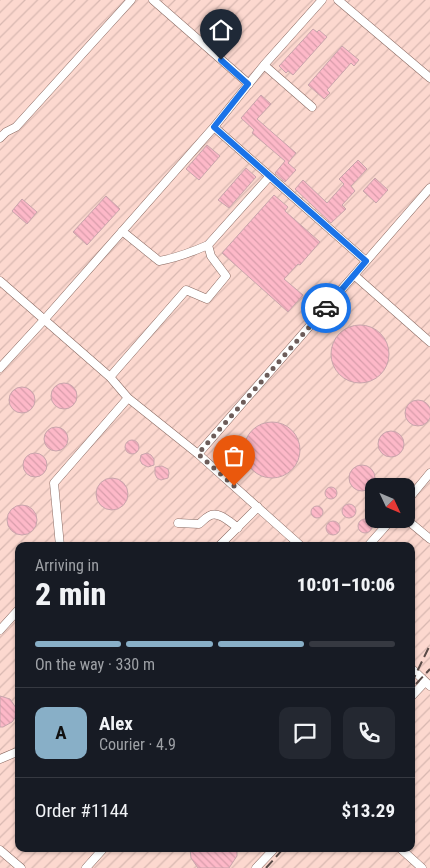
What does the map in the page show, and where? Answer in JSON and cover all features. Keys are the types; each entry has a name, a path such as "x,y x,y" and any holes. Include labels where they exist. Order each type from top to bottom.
{"lane":[{"path":"2,133 16,127 131,0"},
{"path":"153,0 248,84"},
{"path":"0,368 214,127 264,65 322,0"},
{"path":"338,0 430,78"},
{"path":"264,65 312,108"},
{"path":"214,127 366,261"},
{"path":"122,231 159,261 175,258 208,245 269,177"},
{"path":"198,454 430,188"},
{"path":"110,377 186,290 207,299 226,276 211,256 208,245"},
{"path":"354,275 430,342"},
{"path":"0,280 110,377 128,398 198,454 297,542"},
{"path":"60,542 54,483 128,398"},
{"path":"415,491 430,473"},
{"path":"223,542 258,507"},
{"path":"178,523 199,524 214,514 226,519 238,528"},
{"path":"415,526 430,538"},
{"path":"372,542 384,528"},
{"path":"0,630 15,613"},
{"path":"415,672 428,684 415,694"},
{"path":"0,759 15,753"},
{"path":"0,850 21,868"},
{"path":"86,868 100,852"},
{"path":"256,868 271,852"},
{"path":"404,852 422,868"}],"shaded area":[{"path":"0,0 430,0 430,868 0,868"}],"building":[{"path":"313,29 317,32 319,30 327,37 293,75 288,71 286,73 279,66"},
{"path":"342,46 359,60 354,66 351,63 327,90 330,93 324,99 308,85"},
{"path":"261,95 271,104 257,119 296,153 288,163 296,170 285,182 275,173 285,161 252,133 254,130 241,118"},
{"path":"207,145 220,156 199,180 186,169"},
{"path":"358,160 367,169 351,186 355,191 342,205 346,209 331,223 295,189 303,180 327,203 344,184 339,179"},
{"path":"246,168 256,177 229,208 218,200"},
{"path":"375,178 388,190 376,203 363,191"},
{"path":"274,195 288,207 285,211 320,242 300,265 298,264 284,279 303,295 288,312 222,253"},
{"path":"106,196 120,209 87,245 73,232"},
{"path":"22,199 37,212 27,224 12,211"},
{"path":"360,325 371,327 384,338 389,354 387,365 376,378 360,383 349,381 336,370 331,354 333,343 344,330"},
{"path":"64,383 73,387 77,396 73,405 64,409 55,405 51,396 55,387"},
{"path":"22,387 31,391 35,400 31,409 22,413 13,409 9,400 13,391"},
{"path":"418,400 427,404 431,413 427,422 418,426 409,422 405,413 409,404"},
{"path":"272,422 287,427 295,435 300,450 295,465 287,473 272,478 257,473 249,465 244,450 249,435 257,427"},
{"path":"56,427 64,431 68,439 64,447 56,451 48,447 44,439 48,431"},
{"path":"391,431 400,435 404,444 400,453 391,457 382,453 378,444 382,435"},
{"path":"132,440 137,442 139,447 137,452 132,454 127,452 125,447 127,442"},
{"path":"35,453 44,456 47,465 44,474 35,477 26,474 23,465 26,456"},
{"path":"147,453 154,459 154,465 148,467 142,464 140,460 141,455"},
{"path":"162,466 168,469 169,473 168,478 161,480 155,474 155,467"},
{"path":"357,466 367,466 374,473 375,478 365,478 365,490 357,490 350,483 350,473"},
{"path":"112,478 118,479 123,483 127,488 127,500 123,505 118,509 112,510 106,509 101,505 97,500 96,494 97,488 101,483 106,479"},
{"path":"333,487 336,488 336,498 329,499 326,498 325,491 326,488"},
{"path":"349,504 354,506 356,511 354,516 349,518 344,516 342,511 344,506"},
{"path":"22,505 33,509 37,520 33,531 22,535 11,531 7,520 11,509"},
{"path":"319,506 322,507 322,517 315,518 312,517 311,510 312,507"},
{"path":"365,519 365,528 372,528 368,533 362,533 358,529 358,523"},
{"path":"333,521 338,523 340,528 338,533 333,535 328,533 326,528 328,523"},
{"path":"0,696 10,699 15,706 15,718 12,722 0,727"},
{"path":"190,852 237,852 237,856 229,868 198,868 191,858"}],"railway":[{"path":"415,676 430,645"},
{"path":"416,684 430,669"},
{"path":"266,868 280,852"}],"way so far":[{"path":"234,486 198,454 326,308"}],"route":[{"path":"221,60 248,84 214,127 366,261 326,308"}]}
